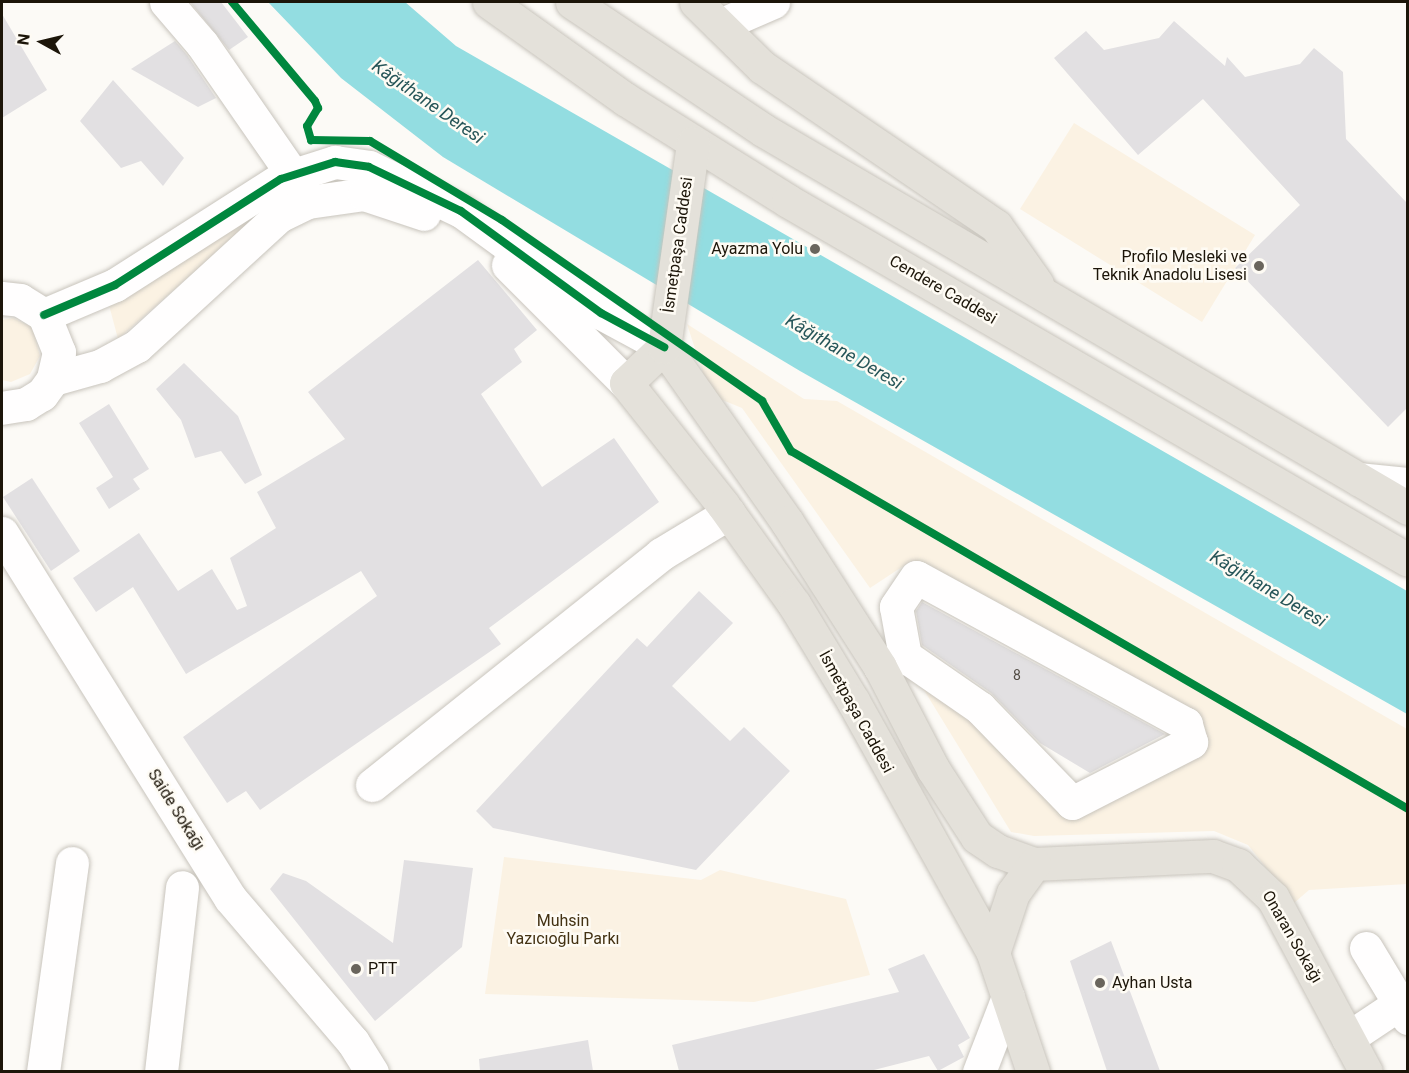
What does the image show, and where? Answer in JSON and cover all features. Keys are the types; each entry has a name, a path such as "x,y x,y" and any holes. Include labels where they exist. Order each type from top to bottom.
{"main road":[{"path":"572,2 763,129 1407,508"},
{"path":"696,2 762,67 996,226 1041,291"},
{"name":"Cendere Caddesi","path":"498,4 691,158 1407,560"},
{"name":"İsmetpaşa Caddesi","path":"664,347 691,158"},
{"path":"626,383 664,347 787,522 892,661 933,769 977,837 998,851 1034,864 1013,893 993,952"},
{"name":"İsmetpaşa Caddesi","path":"626,383 729,513 794,604 847,691 993,952 1033,1071"},
{"name":"Onaran Sokağı","path":"1034,864 1212,856 1238,866 1255,876 1273,898 1366,1071"}],"street":[{"path":"166,2 202,44 292,174"},
{"path":"720,25 773,2"},
{"path":"22,304 115,285 218,215 292,174 335,162 369,167 393,176 461,211 601,313 664,347"},
{"path":"53,379 100,366 137,346 279,216 308,202 364,194 436,219 487,246 626,383"},
{"path":"2,273 22,304 59,352 53,379 34,399 4,409"},
{"path":"1359,479 1407,484"},
{"path":"372,784 661,554 729,513"},
{"name":"Saide Sokağı","path":"2,533 231,897 372,1071"},
{"path":"916,577 1186,724 1191,742 1072,803 980,708 892,661 896,607 916,577"},
{"path":"43,1071 72,863"},
{"path":"161,1071 182,887"},
{"path":"1348,1038 1404,1007 1366,948"},
{"path":"979,1071 1008,997"}],"green space":[{"path":"1074,123 1255,235 1202,322 1020,209"},
{"path":"269,206 118,339 109,305"},
{"path":"13,318 32,327 40,356 30,374 11,382 2,380 2,320"},
{"path":"687,324 804,399 837,401 1407,729 1407,884 1309,890 1294,903 1248,845 1214,831 1034,836 1011,832 916,677 975,717 1067,811 1200,750 1203,719 911,561 870,588 742,408 710,395"},
{"name":"Muhsin Yazıcıoğlu Parkı","path":"504,857 701,880 720,870 846,899 870,975 754,1002 485,994"}],"water":[{"name":"Kâğıthane Deresi","path":"268,2 405,2 456,46 1407,591 1407,714 800,371 443,157 341,78"}],"building":[{"path":"190,2 221,2 248,37 229,50"},
{"path":"2,14 47,90 2,118"},
{"path":"1174,21 1225,66 1227,57 1245,77 1300,64 1314,48 1343,72 1346,139 1407,203 1407,408 1388,427 1235,268 1300,205 1203,99 1138,155 1054,58 1086,31 1104,50 1159,38"},
{"path":"175,41 216,98 198,107 131,69"},
{"path":"113,80 184,158 163,186 141,161 121,168 80,121"},
{"path":"478,260 537,330 514,349 522,362 481,394 542,487 614,438 659,502 489,628 501,644 260,810 246,791 227,803 183,737 377,596 361,571 186,674 133,587 96,612 73,578 139,533 178,591 212,569 237,610 247,606 230,558 276,528 257,492 345,439 308,392"},
{"path":"184,363 238,416 262,475 245,484 221,451 195,458 181,420 156,389"},
{"path":"109,404 149,469 133,479 140,489 109,509 96,488 113,477 79,423"},
{"path":"32,478 80,551 51,571 3,497"},
{"path":"699,591 733,623 672,686 730,741 744,727 790,771 696,870 493,828 476,811 637,638 647,647"},
{"path":"922,602 1165,734 1090,773 1040,743 991,693 922,645 916,611"},
{"path":"404,860 473,868 462,947 375,1021 270,889 283,873 306,881 393,943"},
{"path":"1111,941 1160,1071 1107,1071 1070,961"},
{"path":"924,954 970,1038 958,1045 964,1057 938,1071 929,1056 870,1071 679,1071 672,1045 899,992 888,969"},
{"path":"588,1040 593,1071 480,1071 479,1059"}],"cycle path":[{"path":"232,2 315,101 318,108 307,126 311,140 370,141 502,220 762,401 791,451 1408,809"},
{"path":"44,315 115,285 281,179 335,162 369,167 461,211 601,313 664,347"}],"place":[{"name":"Ayazma Yolu","path":"815,249"},
{"name":"Profilo Mesleki ve Teknik Anadolu Lisesi","path":"1259,266"},
{"name":"PTT","path":"356,969"},
{"name":"Ayhan Usta","path":"1100,983"}]}
